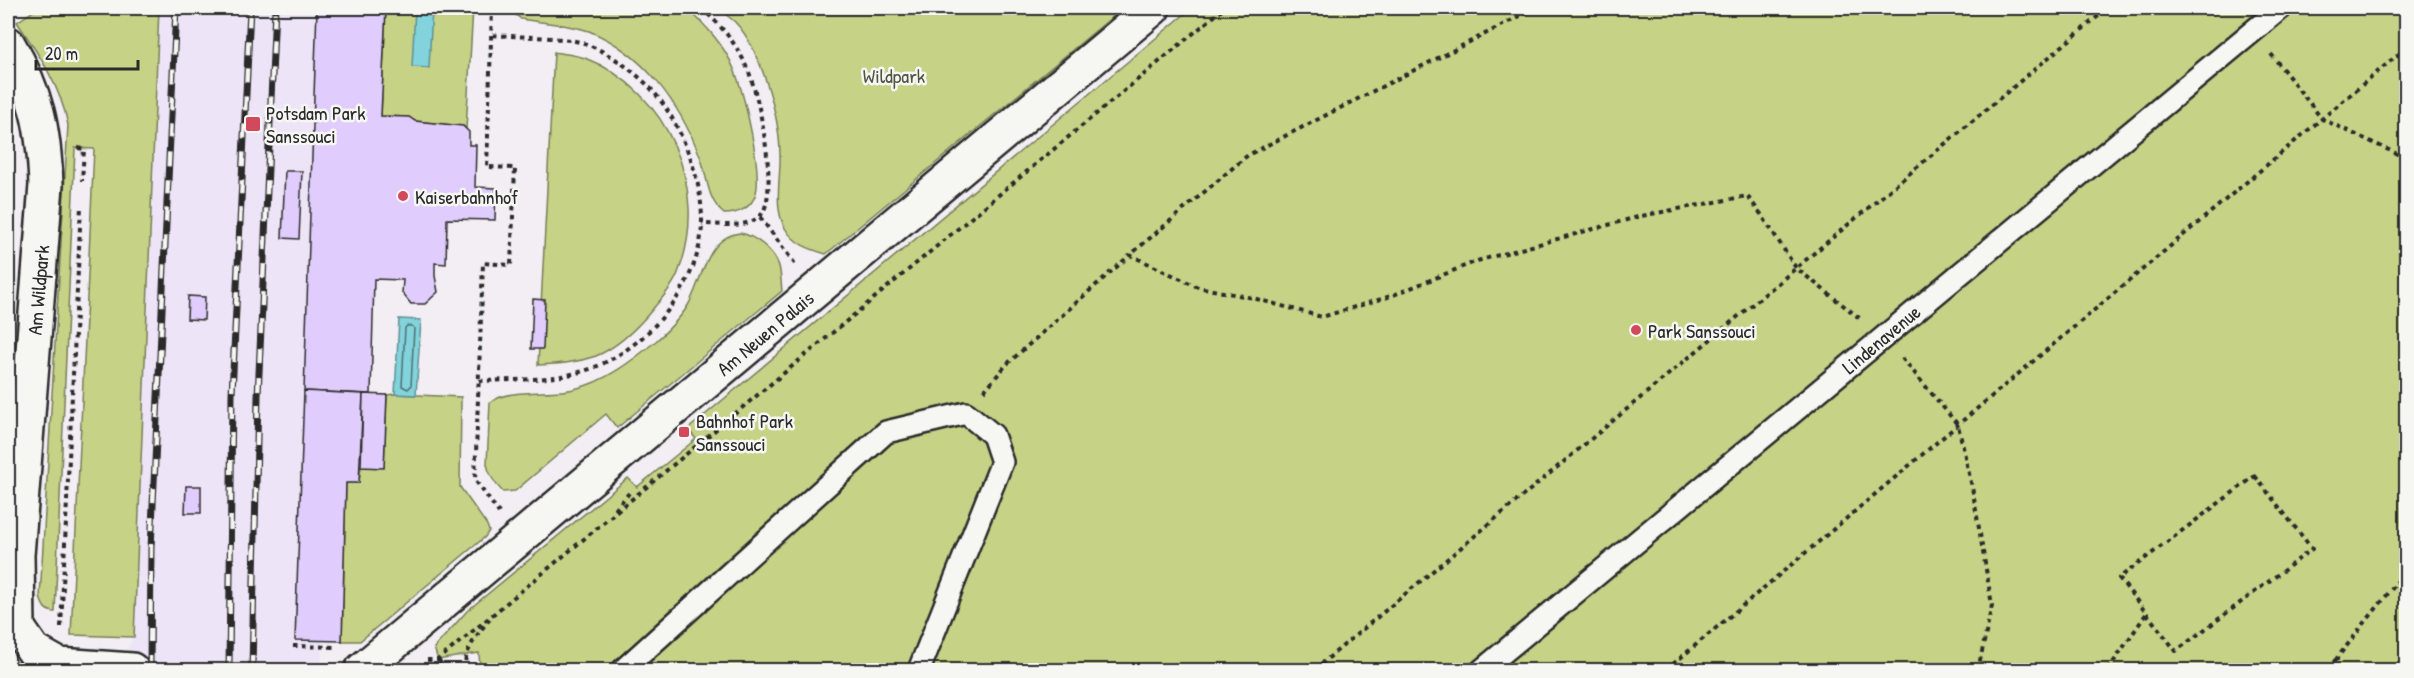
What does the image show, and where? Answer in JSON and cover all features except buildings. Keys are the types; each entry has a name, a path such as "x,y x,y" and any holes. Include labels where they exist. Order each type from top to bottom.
{"street":[{"name":"Am Neuen Palais","path":"370,663 1153,8"},
{"name":"Am Wildpark","path":"8,44 36,105 45,155 45,193 16,555 18,628 33,661 132,670"}],"lane":[{"name":"Lindenavenue","path":"1482,670 2281,8"},
{"path":"623,670 886,432 966,413 993,435 1002,462 919,670"}],"path":[{"path":"492,8 487,167 515,168 511,265 483,263 475,480 497,511"},
{"path":"701,8 716,21 734,43 756,91 769,181 768,203 760,217 746,223 702,224"},
{"path":"293,646 370,663 438,660 1224,8"},
{"path":"966,413 1007,364 1248,155 1536,8"},
{"path":"1314,670 2108,8"},
{"path":"2253,31 2322,119 2406,158"},
{"path":"479,381 562,376 587,370 627,349 666,314 678,296 696,257 702,224 694,170 684,144 671,116 653,91 633,72 585,44 491,35"},
{"path":"1666,670 2406,48"},
{"path":"1130,255 1198,287 1254,298 1322,317 1391,296 1477,261 1641,216 1747,196 1796,268 1884,337 1958,425 1972,487 1992,605 1978,670"},
{"path":"760,217 795,264"},
{"path":"2256,476 2312,549 2176,651 2146,614 2119,578 2256,476"},
{"path":"2328,670 2406,571"},
{"path":"464,670 466,655 472,643 498,610"},
{"path":"2108,670 2146,614"},
{"path":"2337,658 2337,670"},
{"path":"438,660 446,670"}],"shaded area":[{"path":"159,8 343,8 321,670 118,670 134,636"}],"green space":[{"path":"38,8 159,8 134,637 71,635 94,149 75,148 55,612 45,608 40,597 68,125 54,84 41,58 17,22"},
{"path":"386,8 473,8 466,129 463,126 415,121 409,117 381,116"},
{"path":"514,8 686,8 720,44 738,80 751,131 756,166 756,193 751,203 744,209 729,214 724,214 718,208 711,194 700,156 682,117 657,82 627,52 589,31 521,19 516,15"},
{"name":"Wildpark","path":"717,8 1123,8 826,254 797,242 781,220 778,202 779,140 773,104 753,49 735,22"},
{"name":"Park Sanssouci","path":"1192,8 2406,8 2406,670 480,670 479,653 438,660 434,648 467,611 628,478 637,487 696,439 688,429"},
{"path":"554,52 585,58 614,73 639,94 660,118 675,147 685,177 689,209 687,242 676,278 640,324 619,342 596,356 574,362 538,365"},
{"path":"740,233 758,241 777,260 782,291 617,428 606,414 515,491 503,492 493,480 487,464 490,403 506,395 565,391 585,386 628,363 669,329 687,307 706,262 719,243 728,236"},
{"path":"387,395 461,397 460,487 489,531 485,537 360,641 342,641 346,483 359,483 361,467 384,467"}],"water":[{"path":"415,8 432,8 429,68 412,67"},
{"path":"399,319 421,320 416,395 395,394"}],"railway":[{"path":"150,670 151,548 176,8"},
{"path":"229,670 232,394 250,8"},
{"path":"252,670 258,396 275,8"}],"place":[{"name":"Potsdam Park Sanssouci","path":"253,124"},
{"name":"Kaiserbahnhof","path":"403,196"},
{"name":"Park Sanssouci","path":"1636,330"},
{"name":"Bahnhof Park Sanssouci","path":"684,432"}]}
